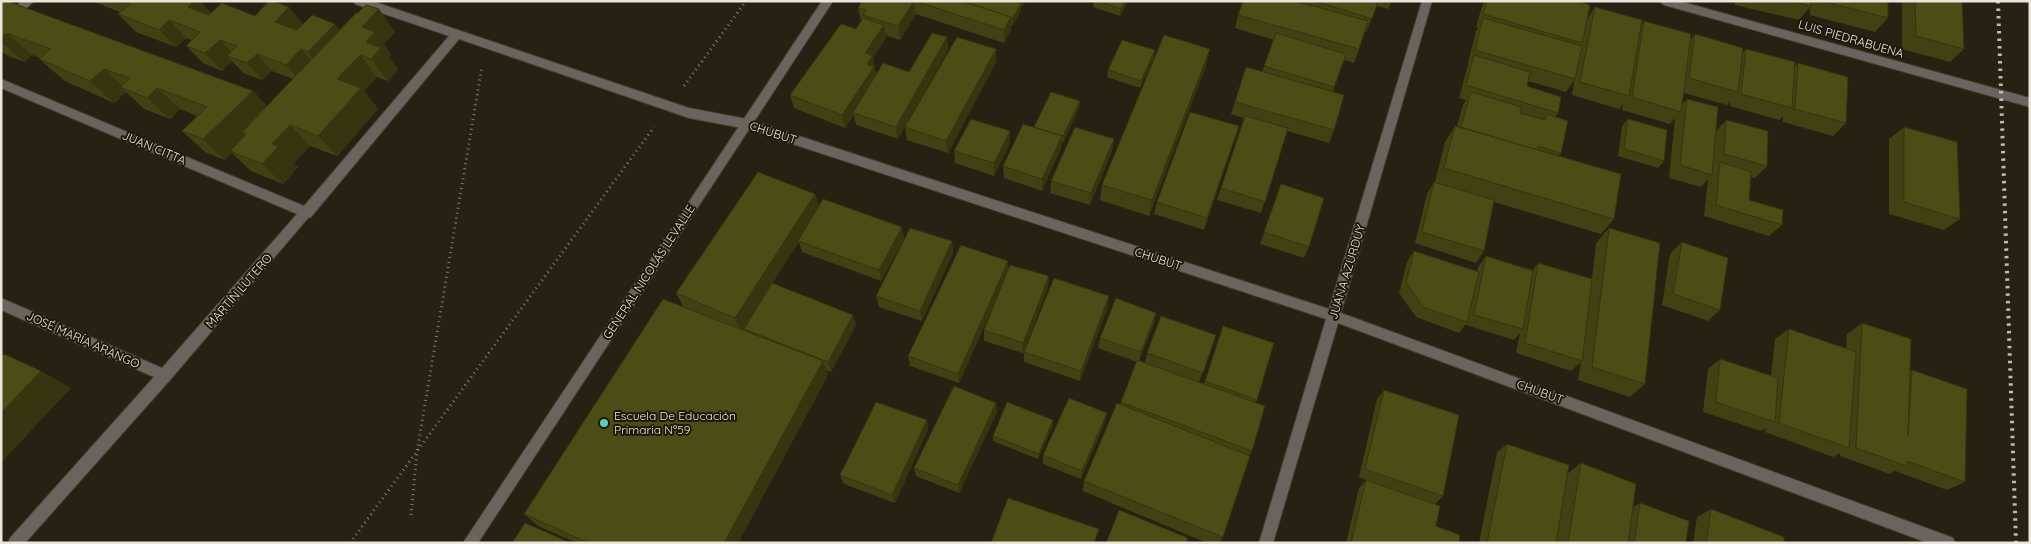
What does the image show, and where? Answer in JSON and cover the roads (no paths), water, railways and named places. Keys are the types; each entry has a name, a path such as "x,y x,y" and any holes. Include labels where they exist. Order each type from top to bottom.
{"street":[{"path":"1,26 29,1"},
{"name":"CHUBUT","path":"359,1 689,113 747,124 1334,316 1948,543"},
{"name":"GENERAL NICOLÁS LEVALLE","path":"470,543 828,1"},
{"name":"JUANA AZURDUY","path":"1266,543 1428,1"},
{"name":"LUIS PIEDRABUENA","path":"1664,1 2030,103"},
{"name":"MARTÍN LUTERO","path":"15,543 165,376 307,212 456,35"},
{"name":"JUAN CITTA","path":"1,83 307,212"},
{"name":"JOSÉ MARÍA ARANGO","path":"1,304 165,376"}],"railway":[{"path":"1998,1 2016,543"}],"place":[{"name":"Escuela De Educación Primaria Nº59","path":"604,423"}]}
